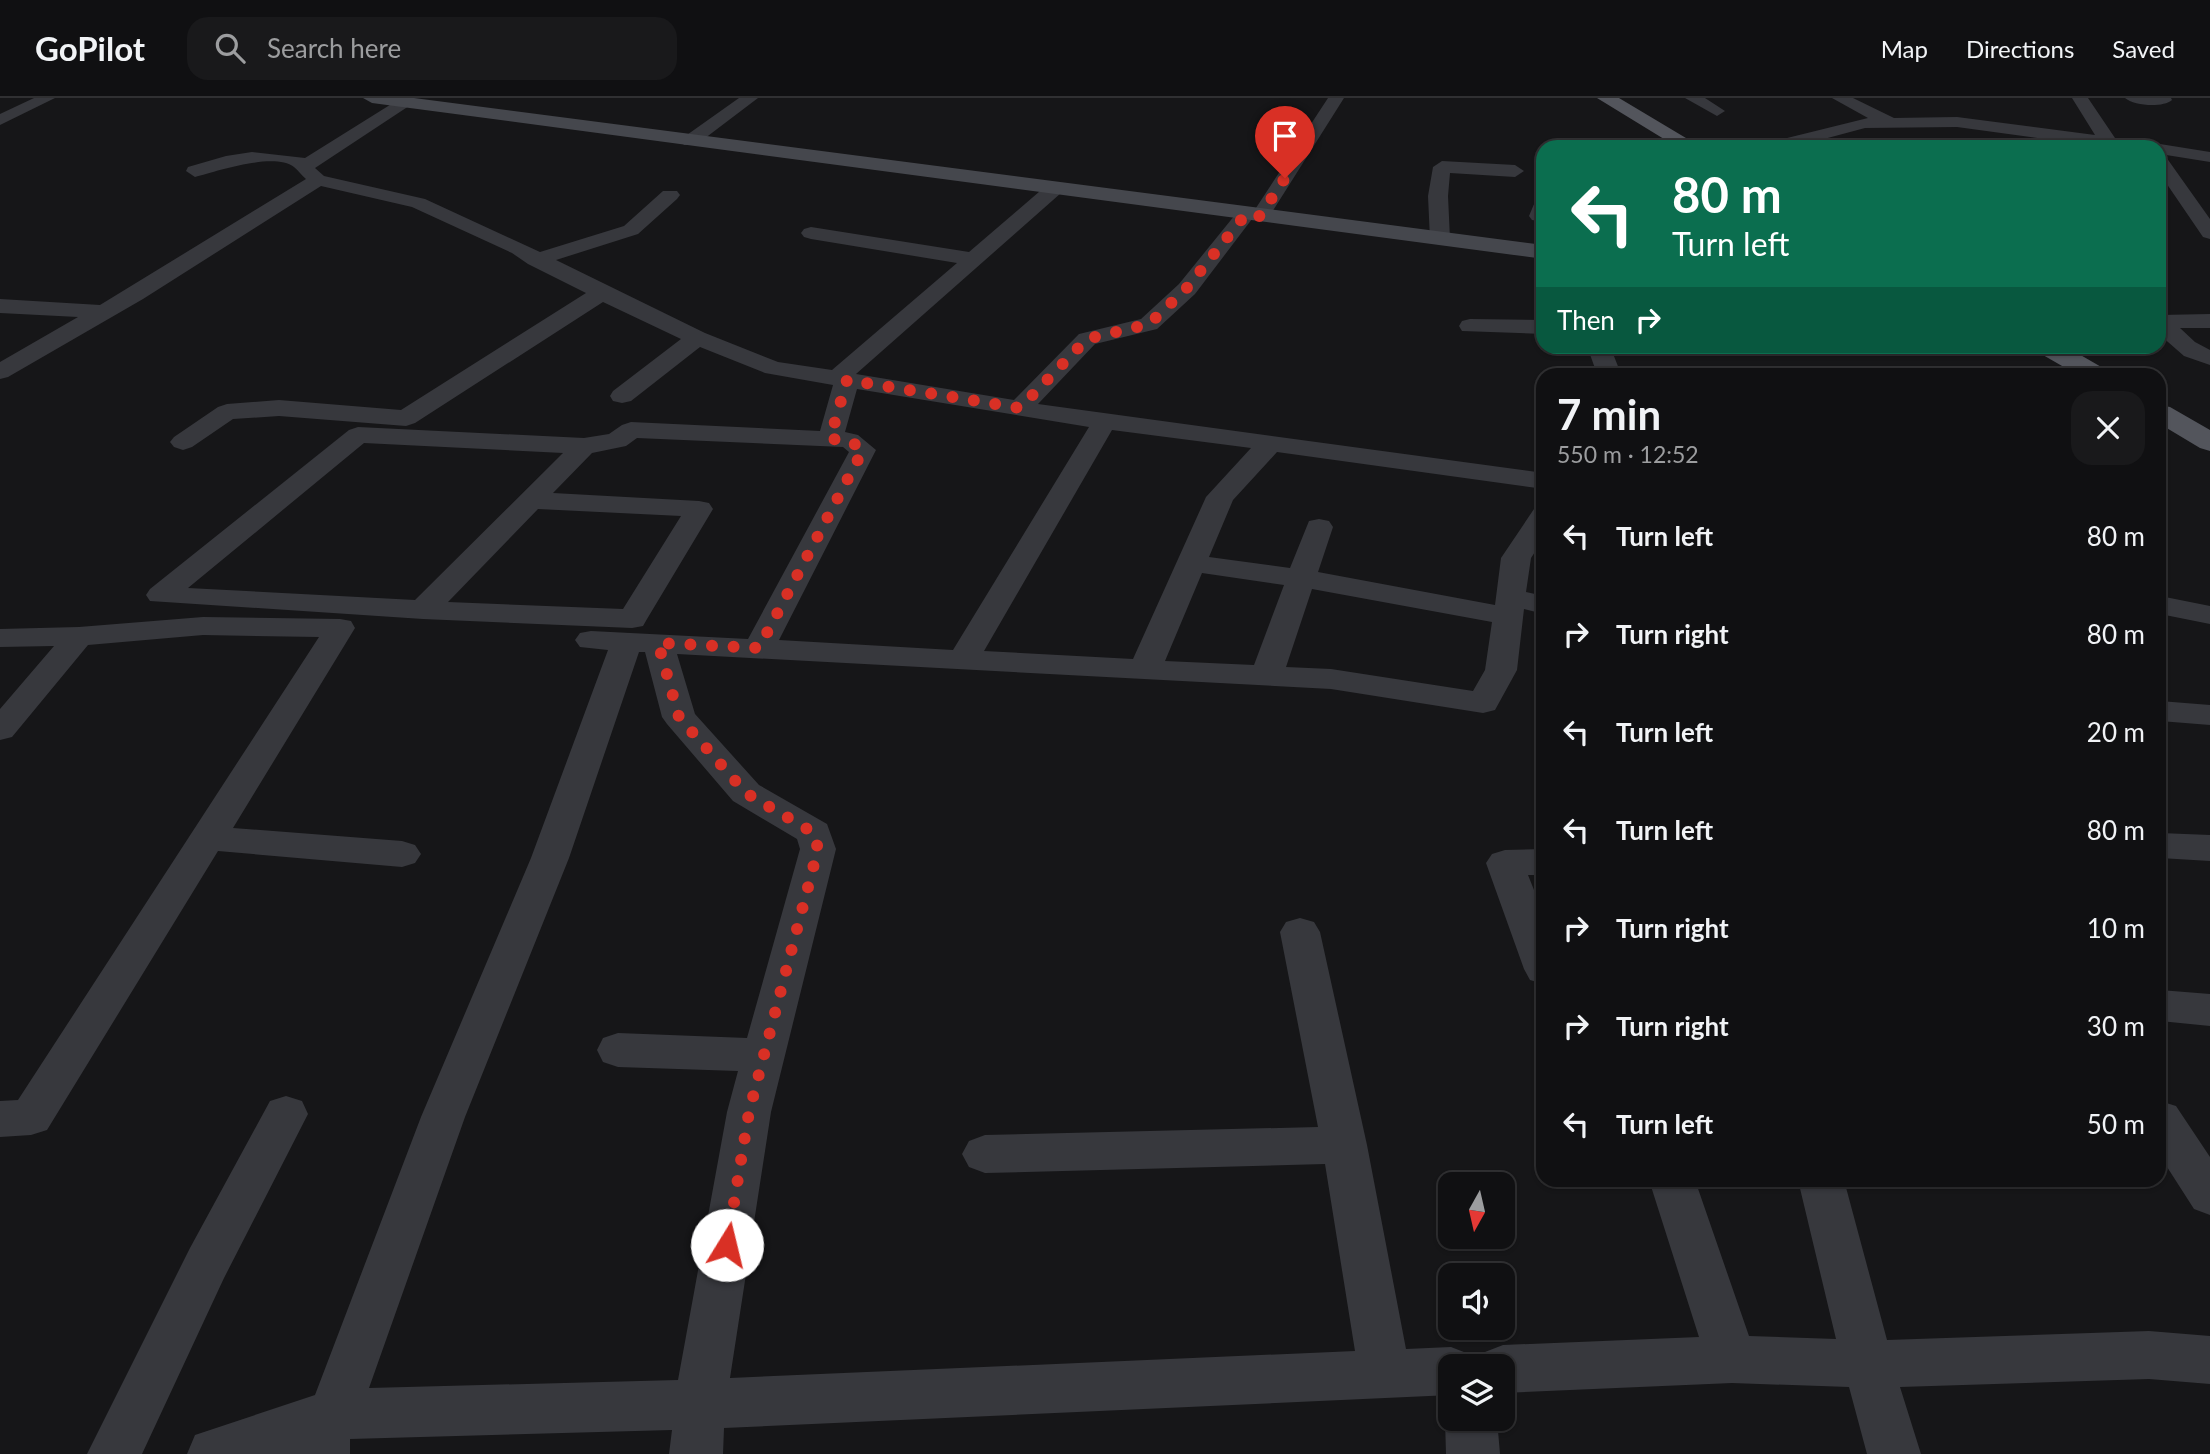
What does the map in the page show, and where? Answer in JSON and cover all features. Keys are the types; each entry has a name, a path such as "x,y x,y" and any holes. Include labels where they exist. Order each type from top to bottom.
{"main road":[{"path":"372,98 1536,251"},
{"path":"1606,98 1679,140"},
{"path":"2059,354 2084,368"},
{"path":"2166,416 2210,442"}],"street":[{"path":"0,120 47,98"},
{"path":"690,141 750,98"},
{"path":"1020,408 1087,339 1149,324 1186,289 1253,215 1336,98"},
{"path":"1693,98 1717,111"},
{"path":"1840,98 1899,122 1922,139"},
{"path":"2080,98 2107,140"},
{"path":"2133,98 2164,100 2162,98"},
{"path":"0,372 104,312 314,172 407,102"},
{"path":"1985,109 1977,111 1999,126 2010,140"},
{"path":"1798,140 1852,125 1899,122 1957,122 2101,140"},
{"path":"2166,150 2210,158"},
{"path":"195,171 226,160 255,155 418,203 519,249 536,260 697,338 773,368 1105,421 1536,480"},
{"path":"1440,239 1438,196 1442,167 1515,171"},
{"path":"2166,170 2210,233"},
{"path":"830,439 842,379 972,259 1054,189"},
{"path":"536,260 643,231 670,195"},
{"path":"811,233 972,259"},
{"path":"183,442 227,412 279,408 406,418 602,293"},
{"path":"0,306 104,312"},
{"path":"2166,324 2210,321"},
{"path":"1470,326 1536,327"},
{"path":"2166,329 2190,352 2210,358"},
{"path":"622,396 697,338"},
{"path":"962,661 1105,421"},
{"path":"531,500 699,509 632,619 162,595 358,435 584,446 617,441 631,430 849,440 863,450 759,648"},
{"path":"1145,670 1220,497 1271,443"},
{"path":"423,610 584,446"},
{"path":"1267,675 1319,527"},
{"path":"0,638 79,636 203,626 340,628 1331,679 1483,703 1501,670 1516,558 1536,527"},
{"path":"1191,563 1509,607 1536,605"},
{"path":"2166,606 2210,615"},
{"path":"0,1119 31,1117 340,628"},
{"path":"0,730 79,636"},
{"path":"643,642 679,717 746,793 814,833 818,849 749,1112 700,1404 696,1454"},
{"path":"326,1429 443,1117 643,642"},
{"path":"2166,711 2210,715"},
{"path":"207,838 402,854"},
{"path":"2166,846 2210,848"},
{"path":"1536,862 1505,863 1536,947"},
{"path":"1300,932 1344,1145 1385,1375"},
{"path":"2166,1006 2210,1010"},
{"path":"618,1050 765,1055"},
{"path":"114,1454 207,1264 286,1114"},
{"path":"2166,1128 2210,1195"},
{"path":"985,1154 1344,1145"},
{"path":"1674,1187 1732,1359"},
{"path":"1823,1187 1894,1454"},
{"path":"1515,1368 1732,1359 1868,1364 2150,1355 2210,1360"},
{"path":"214,1454 326,1429 700,1404 1438,1372"},
{"path":"1472,1431 1473,1454"}],"route":[{"path":"727,1245 749,1112 818,849 814,833 746,793 679,717 658,643 759,648 863,450 849,440 830,439 847,380 1020,408 1087,339 1149,324 1186,289 1246,214 1260,216 1285,178"}]}
